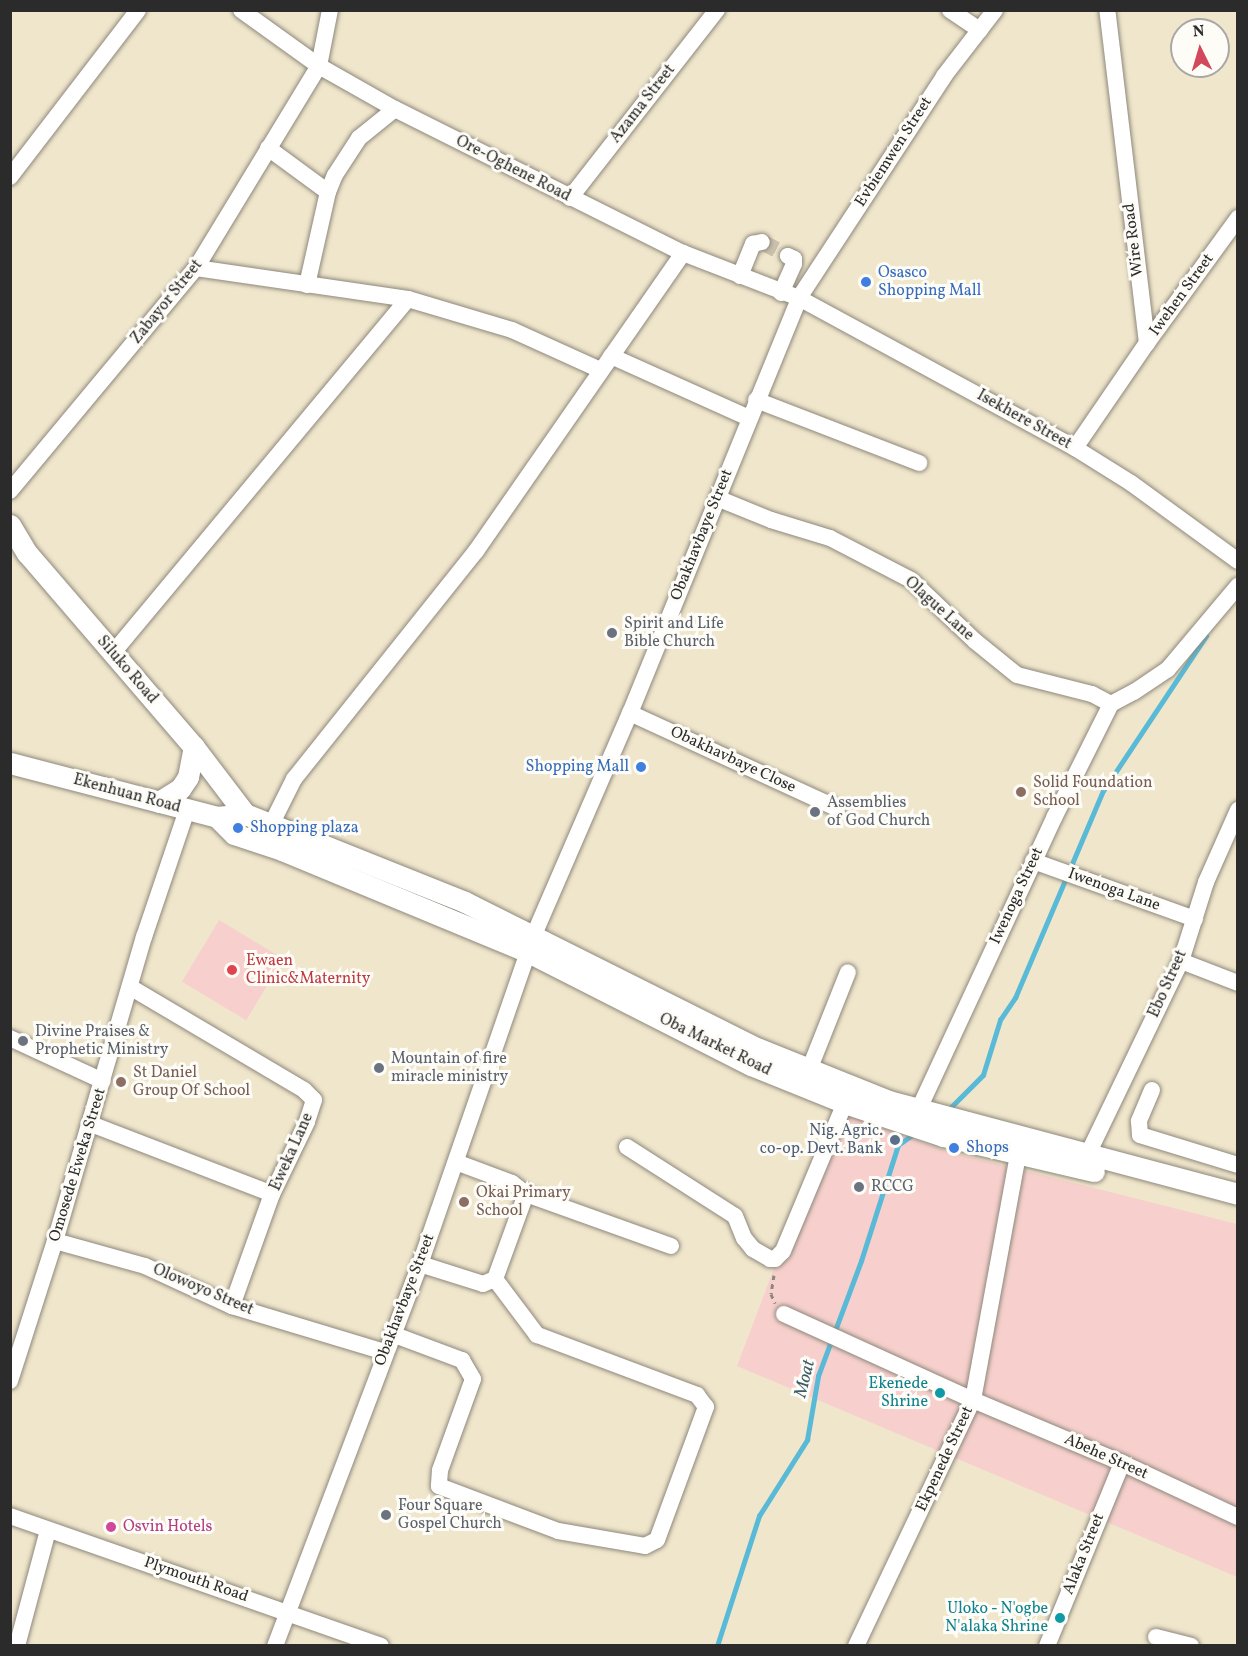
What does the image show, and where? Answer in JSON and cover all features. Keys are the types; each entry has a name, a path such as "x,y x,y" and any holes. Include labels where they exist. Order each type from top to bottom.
{"main road":[{"name":"Siluko Road","path":"10,525 27,553 194,747 245,814"},
{"path":"159,802 180,789 188,777 194,747"},
{"name":"Ekenhuan Road","path":"10,763 217,817 245,814"},
{"name":"Oba Market Road","path":"245,814 465,902 531,945 751,1065 845,1103 926,1131 1018,1155 1076,1166 1238,1209"},
{"name":"Oba Market Road","path":"217,817 234,834 282,850 531,945 759,1049 889,1101 948,1119 1238,1194"}],"street":[{"path":"10,177 138,10"},
{"name":"Ore-Oghene Road","path":"241,10 319,66 395,110 683,253 799,298"},
{"path":"319,66 330,10"},
{"name":"Azama Street","path":"570,198 717,10"},
{"path":"950,10 980,30"},
{"name":"Evbiemwen Street","path":"799,298 944,76 995,10"},
{"name":"Wire Road","path":"1107,10 1147,343"},
{"name":"Zabayor Street","path":"10,491 196,268 319,66"},
{"path":"307,285 328,192 359,138 395,110"},
{"path":"268,148 328,192"},
{"name":"Iwehen Street","path":"1147,343 1238,218"},
{"path":"740,276 753,244 762,242"},
{"path":"272,823 294,779 476,551 683,253"},
{"path":"781,292 794,264 794,259 788,256"},
{"path":"196,268 408,299 512,330 600,370"},
{"name":"Obakhavbaye Street","path":"275,1646 384,1352 420,1264 531,945 630,713 799,298"},
{"name":"Isekhere Street","path":"799,298 1075,448 1131,483 1238,561"},
{"path":"112,654 408,299"},
{"path":"1075,448 1147,343"},
{"path":"611,356 749,417"},
{"path":"756,400 919,463"},
{"name":"Olague Lane","path":"717,498 771,520 830,538 911,580 975,641 1017,675 1092,694 1111,704"},
{"path":"1111,704 1134,692 1168,669 1238,586"},
{"name":"Iwenoga Street","path":"919,1109 1034,861 1111,704"},
{"name":"Obakhavbaye Close","path":"630,713 837,808"},
{"name":"Omosede Eweka Street","path":"10,1381 56,1241 130,987 187,810"},
{"name":"Ebo Street","path":"1088,1154 1180,961 1206,882 1238,810"},
{"name":"Iwenoga Lane","path":"1034,861 1195,919"},
{"path":"1180,961 1238,983"},
{"path":"809,1070 848,972"},
{"name":"Eweka Lane","path":"130,987 304,1090 314,1100 307,1122 272,1194 232,1306"},
{"path":"10,1038 103,1081"},
{"path":"1152,1090 1139,1121 1140,1135 1238,1165"},
{"path":"627,1147 735,1216 744,1238 753,1249 770,1259 780,1256 845,1103"},
{"path":"91,1124 272,1194"},
{"name":"Ekpenede Street","path":"856,1646 973,1400 1018,1155"},
{"path":"456,1162 512,1183 526,1194 671,1246"},
{"path":"420,1264 483,1284 495,1279 526,1194"},
{"name":"Olowoyo Street","path":"56,1241 145,1266 232,1306 384,1352"},
{"path":"392,1334 462,1360 473,1379 440,1470 439,1486 558,1531 645,1546 657,1540 706,1407 697,1395 537,1335 495,1279"},
{"name":"Abehe Street","path":"784,1314 973,1400 1122,1463 1238,1517"},
{"name":"Alaka Street","path":"1047,1646 1122,1463"},
{"name":"Plymouth Road","path":"10,1516 381,1646"},
{"path":"16,1646 48,1530"},
{"path":"1156,1637 1191,1646"}],"path":[{"path":"780,1256 771,1294 784,1314"}],"shaded area":[{"name":"Ewaen Clinic&Maternity","path":"219,920 283,959 246,1020 182,982"},
{"path":"834,1110 943,1150 1237,1224 1237,1577 737,1366"}],"waterway":[{"path":"949,1109 983,1075 1000,1020 1015,998 1103,791 1206,636"},
{"name":"Moat","path":"717,1646 759,1516 807,1440 818,1376 861,1261 898,1145 914,1134"}],"tunnel":[{"path":"762,242 788,256"}],"place":[{"name":"Osasco Shopping Mall","path":"866,282"},
{"name":"Spirit and Life Bible Church","path":"612,633"},
{"name":"Shopping Mall","path":"641,767"},
{"name":"Solid Foundation School","path":"1021,792"},
{"name":"Assemblies of God Church","path":"815,812"},
{"name":"Shopping plaza","path":"238,828"},
{"name":"Ewaen Clinic&Maternity","path":"232,970"},
{"name":"Divine Praises & Prophetic Ministry","path":"23,1041"},
{"name":"Mountain of fire miracle ministry","path":"379,1068"},
{"name":"St Daniel Group Of School","path":"121,1082"},
{"name":"Nig. Agric. co-op. Devt. Bank","path":"895,1140"},
{"name":"Shops","path":"954,1148"},
{"name":"RCCG","path":"859,1187"},
{"name":"Okai Primary School","path":"464,1202"},
{"name":"Ekenede Shrine","path":"940,1393"},
{"name":"Four Square Gospel Church","path":"386,1515"},
{"name":"Osvin Hotels","path":"111,1527"},
{"name":"Uloko - N'ogbe N'alaka Shrine","path":"1060,1618"}]}
